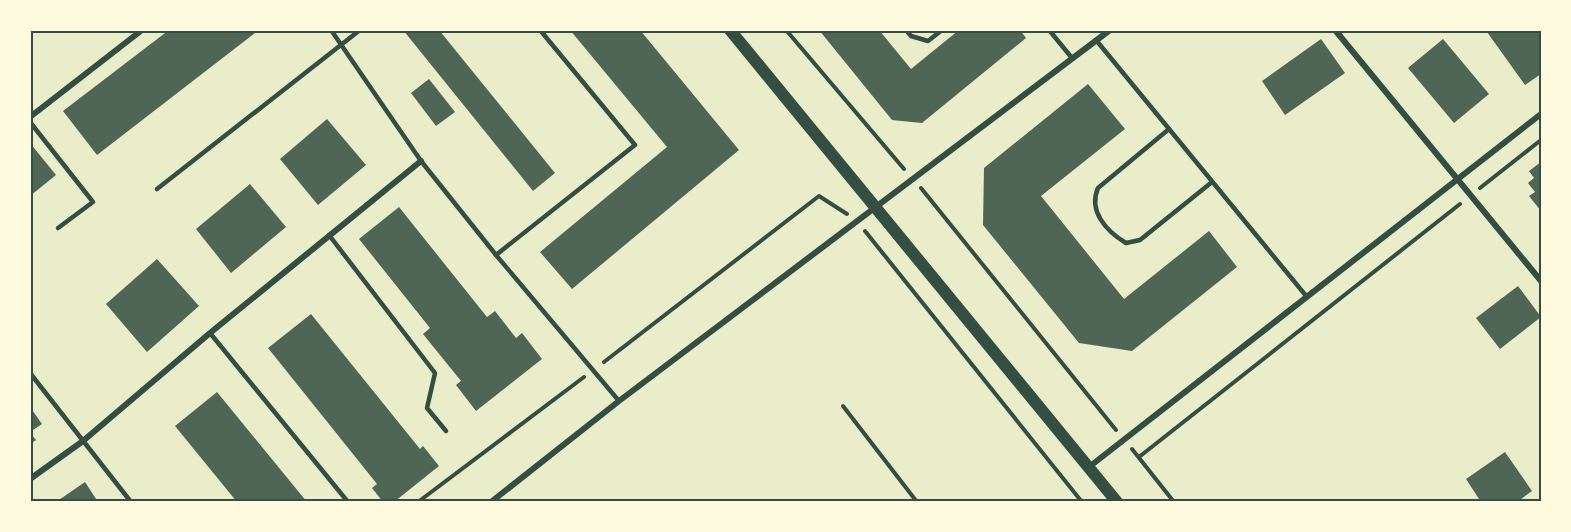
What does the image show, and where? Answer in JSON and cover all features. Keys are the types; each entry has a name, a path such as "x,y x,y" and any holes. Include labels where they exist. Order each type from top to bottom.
{"main road":[{"path":"730,30 1117,502"}],"street":[{"path":"30,117 142,30"},
{"path":"491,502 619,400 1110,30"},
{"path":"1335,30 1541,281"},
{"path":"1089,468 1541,114"},
{"path":"30,479 83,441 210,333 421,161"}],"lane":[{"path":"331,30 421,161 496,255 619,400"},
{"path":"157,189 360,30"},
{"path":"496,255 635,145 540,30"},
{"path":"906,30 911,36 928,41 942,30"},
{"path":"1049,30 1072,58"},
{"path":"1096,40 1307,297"},
{"path":"30,122 93,201 58,228"},
{"path":"1169,129 1098,188 1093,199 1097,214 1115,237 1126,243 1140,240 1212,182"},
{"path":"329,235 435,373 427,408 446,431"},
{"path":"210,333 348,502"},
{"path":"30,373 132,502"}],"path":[{"path":"786,30 912,178 1174,502"},
{"path":"1139,458 1541,140"},
{"path":"418,502 819,196 856,220 1082,502"},
{"path":"843,406 917,502"}],"building":[{"path":"169,30 253,30 255,33 97,155 63,111"},
{"path":"403,30 439,30 555,173 533,191"},
{"path":"570,30 640,30 739,150 572,289 540,252 667,147"},
{"path":"819,30 879,30 911,69 959,30 1020,30 1026,38 922,123 892,120"},
{"path":"1489,30 1541,30 1541,74 1525,85 1487,32"},
{"path":"1321,39 1345,73 1285,115 1262,81"},
{"path":"1443,39 1489,94 1454,123 1408,68"},
{"path":"429,79 455,112 436,126 411,93"},
{"path":"1088,84 1125,129 1041,196 1124,299 1209,231 1237,267 1132,351 1079,343 983,225 984,168"},
{"path":"327,119 366,165 318,205 280,159"},
{"path":"30,143 56,175 30,196"},
{"path":"1541,162 1541,211 1529,196 1535,192 1528,183 1534,178 1529,171"},
{"path":"250,184 286,227 231,273 196,229"},
{"path":"399,207 487,317 495,311 516,338 522,333 542,359 476,411 456,385 461,381 423,334 430,328 359,239"},
{"path":"157,259 199,306 147,352 106,304"},
{"path":"1518,286 1541,317 1500,349 1476,318"},
{"path":"311,314 420,449 423,446 439,466 394,502 383,502 372,488 377,484 268,348"},
{"path":"217,392 307,502 237,502 175,426"},
{"path":"30,407 42,424 30,432"},
{"path":"30,433 36,440 30,444"},
{"path":"1505,452 1532,491 1517,502 1481,502 1466,479"},
{"path":"85,482 98,502 56,502"}]}
